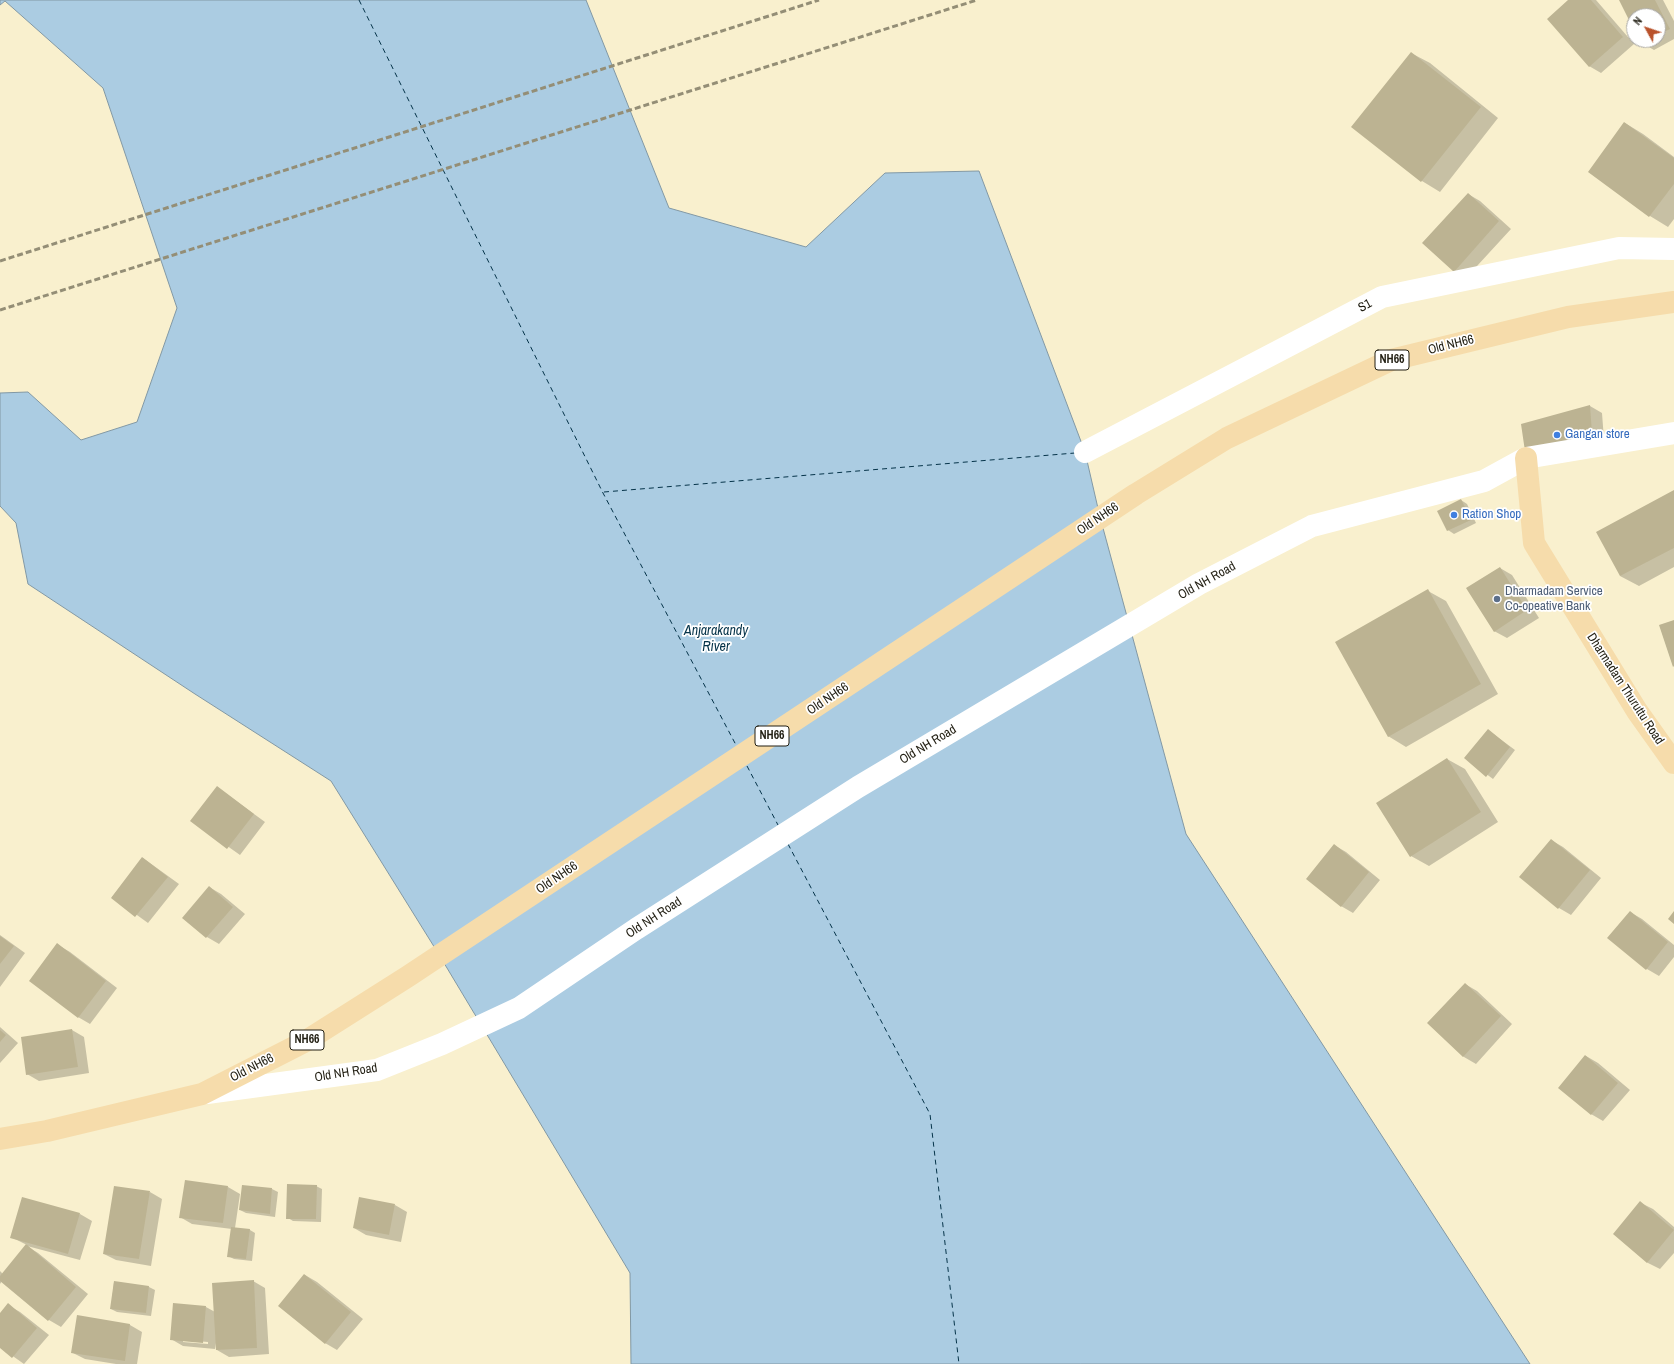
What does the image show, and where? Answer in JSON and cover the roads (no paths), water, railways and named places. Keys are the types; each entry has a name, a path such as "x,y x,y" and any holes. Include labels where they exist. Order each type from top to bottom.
{"main road":[{"name":"Old NH66","path":"0,1139 47,1131 202,1094 306,1041 407,978 1136,494 1227,438 1391,360 1568,317 1674,302"},
{"name":"Dharmadam Thuruttu Road","path":"1526,458 1534,543 1637,711 1674,763"}],"street":[{"name":"S1","path":"1085,452 1382,297 1619,248 1674,249"},
{"name":"Old NH Road","path":"202,1094 377,1070 442,1044 520,1008 636,929 858,787 1199,584 1312,526 1484,481 1526,458 1674,433"}],"water":[{"name":"Anjarakandy River","path":"0,0 586,0 669,208 806,247 885,173 979,171 1085,452 1100,517 1186,834 1530,1364 631,1364 630,1273 438,953 331,781 28,584 16,523 0,506 0,393 28,392 81,440 137,422 177,308 103,88 5,1 0,5"}],"railway":[{"path":"0,261 819,0"},
{"path":"0,310 977,0"}],"place":[{"name":"Gangan store","path":"1557,435"},
{"name":"Ration Shop","path":"1454,515"},
{"name":"Dharmadam Service Co-opeative Bank","path":"1497,599"}]}
